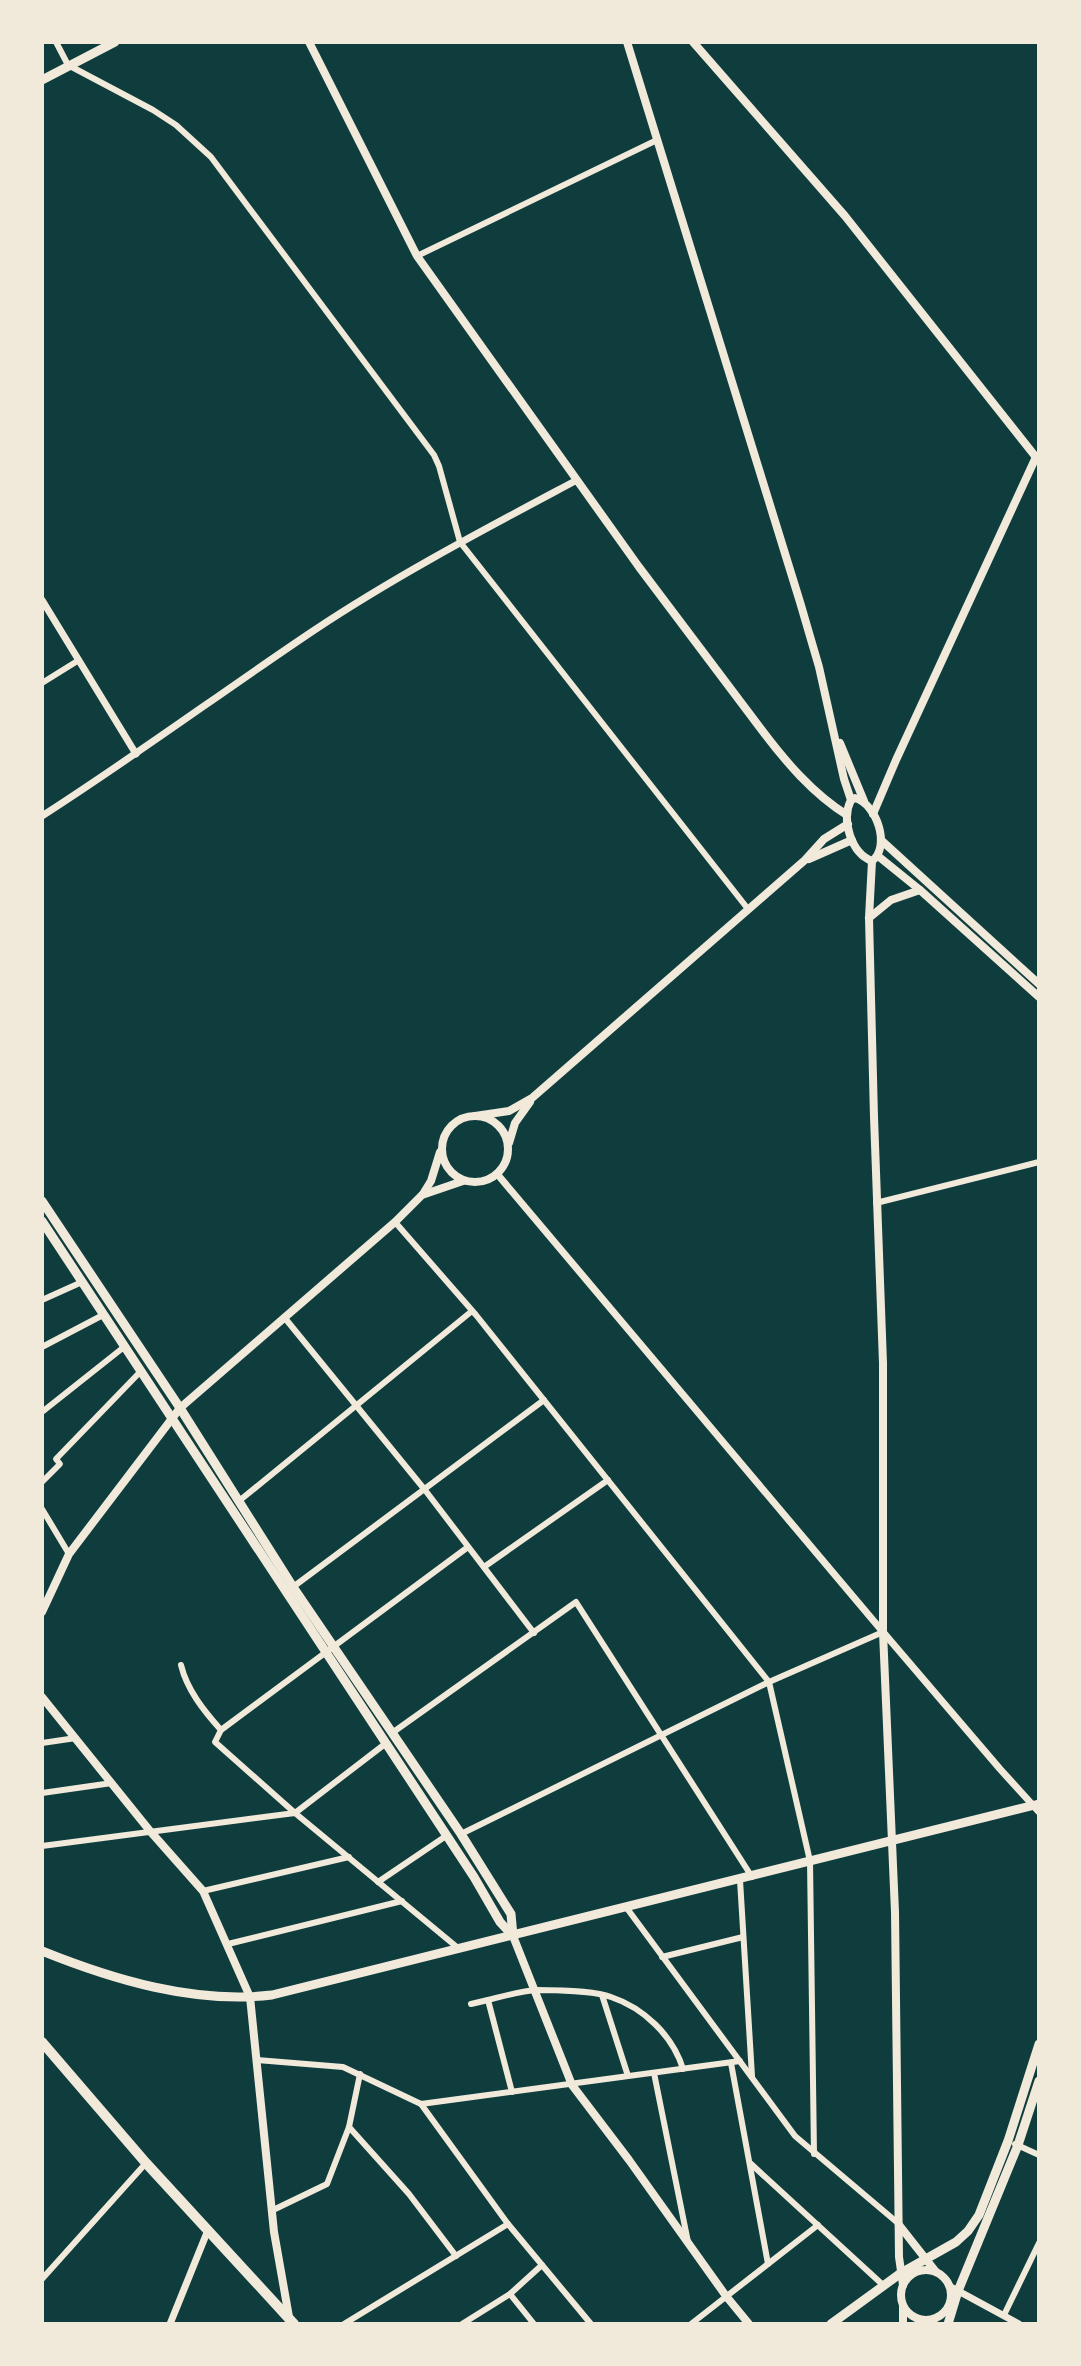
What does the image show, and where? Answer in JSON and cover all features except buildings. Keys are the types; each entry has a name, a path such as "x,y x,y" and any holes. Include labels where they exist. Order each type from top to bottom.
{"highway":[{"path":"42,2042 146,2163 291,2321"}],"main road":[{"path":"42,80 115,42"},
{"path":"309,42 417,256 577,480 776,748 847,819"},
{"path":"627,42 800,602 851,800 847,819 852,840 863,857 875,859 920,890 1039,997"},
{"path":"693,42 845,216 1038,459 873,814"},
{"path":"833,728 856,776 864,802 873,814 881,840 1039,984"},
{"path":"851,800 864,802"},
{"path":"42,1612 69,1554 172,1417 422,1195 431,1181 449,1129 457,1121 509,1111 532,1098 805,860 847,819"},
{"path":"805,860 852,840"},
{"path":"881,840 875,859 869,918 883,1363 883,1632 895,1912 903,2324"},
{"path":"869,918 891,900 920,890"},
{"path":"443,1143 444,1162 449,1172 463,1181 475,1183 491,1180 498,1175 508,1157 515,1123 532,1098"},
{"path":"475,1116 495,1122 507,1137 509,1145"},
{"path":"422,1195 463,1181"},
{"path":"42,1201 180,1408 293,1587 461,1834 511,1914 513,1936 572,2085 749,2324"},
{"path":"42,1221 47,1238 82,1282 474,1877 500,1922 513,1936"},
{"path":"42,1697 150,1831 203,1891 250,1997 271,2211 279,2274 291,2321"},
{"path":"42,1951 104,1974 181,1993 250,1997 301,1989 1038,1807"},
{"path":"831,2324 883,2285 956,2242 968,2231 979,2215 1013,2143 1039,2044"},
{"path":"903,2305 921,2319 936,2318 948,2307 1039,2081"},
{"path":"899,2224 936,2272"},
{"path":"903,2285 916,2272 927,2270 943,2276 954,2288"},
{"path":"948,2324 954,2288"}],"street":[{"path":"56,42 68,65 153,110 176,125 211,157 434,455 460,542 748,909"},
{"path":"417,256 657,140"},
{"path":"42,816 315,630 460,542 577,480"},
{"path":"42,600 136,754"},
{"path":"42,683 79,660"},
{"path":"876,1203 1039,1162"},
{"path":"498,1175 1000,1769 1038,1807"},
{"path":"395,1222 472,1311 769,1682 810,1861 814,2154"},
{"path":"42,1300 82,1282"},
{"path":"239,1501 472,1311"},
{"path":"42,1347 103,1315"},
{"path":"284,1317 425,1490 534,1633"},
{"path":"42,1412 124,1347"},
{"path":"42,1482 60,1464 56,1459 141,1371"},
{"path":"293,1587 544,1400"},
{"path":"484,1567 608,1480"},
{"path":"42,1509 69,1554"},
{"path":"458,1948 295,1813 215,1742 221,1730 468,1547"},
{"path":"392,1733 576,1602 752,1877"},
{"path":"461,1834 769,1682 883,1632"},
{"path":"181,1665 195,1697 221,1730"},
{"path":"42,1743 76,1738"},
{"path":"42,1846 295,1813 385,1744"},
{"path":"42,1793 112,1783"},
{"path":"378,1882 446,1836"},
{"path":"203,1891 349,1857"},
{"path":"740,1880 752,2076"},
{"path":"228,1944 402,1901"},
{"path":"626,1907 795,2136 899,2224"},
{"path":"662,1957 743,1937"},
{"path":"471,2004 535,1990 610,1997 638,2011 659,2027 678,2052 683,2069"},
{"path":"602,1995 628,2076"},
{"path":"488,2000 512,2092"},
{"path":"257,2060 343,2067 421,2104 508,2224 591,2324"},
{"path":"421,2104 740,2061"},
{"path":"731,2063 768,2264"},
{"path":"654,2073 689,2245"},
{"path":"271,2211 327,2184 349,2127 360,2074"},
{"path":"349,2127 409,2194 456,2256"},
{"path":"1013,2143 1039,2155"},
{"path":"42,2279 146,2163"},
{"path":"750,2163 883,2285"},
{"path":"344,2324 508,2224"},
{"path":"691,2324 818,2225"},
{"path":"170,2324 208,2230"},
{"path":"1004,2315 1039,2243"},
{"path":"462,2324 510,2294 542,2265"},
{"path":"954,2288 1019,2324"},
{"path":"510,2294 534,2324"}]}
